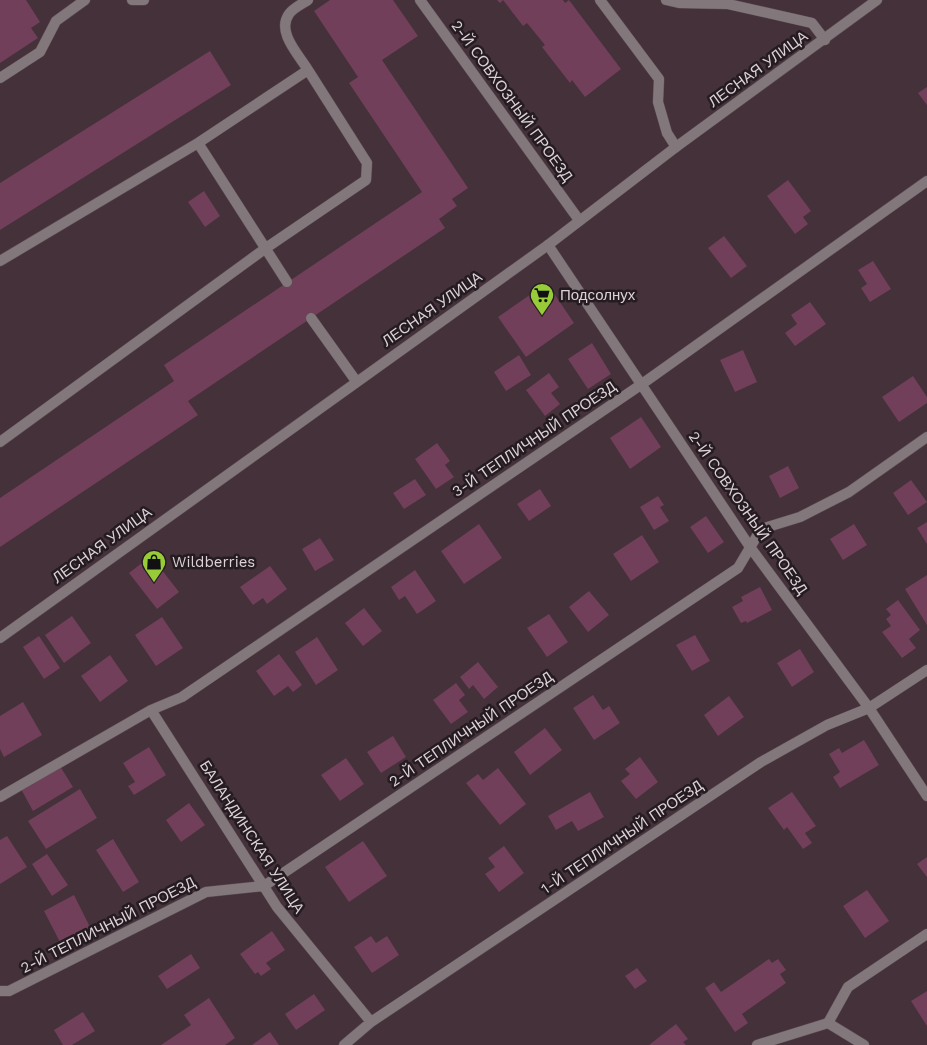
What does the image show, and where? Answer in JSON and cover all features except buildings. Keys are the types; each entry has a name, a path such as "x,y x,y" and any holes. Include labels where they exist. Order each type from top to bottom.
{"street":[{"path":"0,78 40,52 56,21 85,0"},
{"path":"132,0 144,0"},
{"path":"0,442 266,248 366,180 368,172 367,163 285,33 284,23 290,13 308,0"},
{"name":"2-Й СОВХОЗНЫЙ ПРОЕЗД","path":"420,0 580,220"},
{"path":"600,0 659,79 658,102 667,133 676,147"},
{"path":"666,0 679,3 728,4 812,23 825,40"},
{"name":"ЛЕСНАЯ УЛИЦА","path":"0,638 548,245 676,147 825,40 877,0"},
{"path":"0,261 198,143 308,70"},
{"path":"198,143 287,282"},
{"name":"3-Й ТЕПЛИЧНЫЙ ПРОЕЗД","path":"0,797 151,710 182,697 642,384 927,181"},
{"name":"2-Й СОВХОЗНЫЙ ПРОЕЗД","path":"548,245 750,547 869,708 927,796"},
{"path":"311,318 356,381"},
{"name":"2-Й ТЕПЛИЧНЫЙ ПРОЕЗД","path":"0,991 9,991 206,892 264,886 738,568 761,529 800,516 848,492 927,437"},
{"name":"1-Й ТЕПЛИЧНЫЙ ПРОЕЗД","path":"344,1045 371,1022 761,762 827,725 869,708 927,670"},
{"name":"БАЛАНДИНСКАЯ УЛИЦА","path":"151,710 277,907 371,1022"},
{"path":"757,1045 828,1023 848,987 927,934"},
{"path":"828,1023 864,1045"}],"place":[{"name":"Подсолнух","path":"542,316"},
{"name":"Wildberries","path":"154,583"}]}
